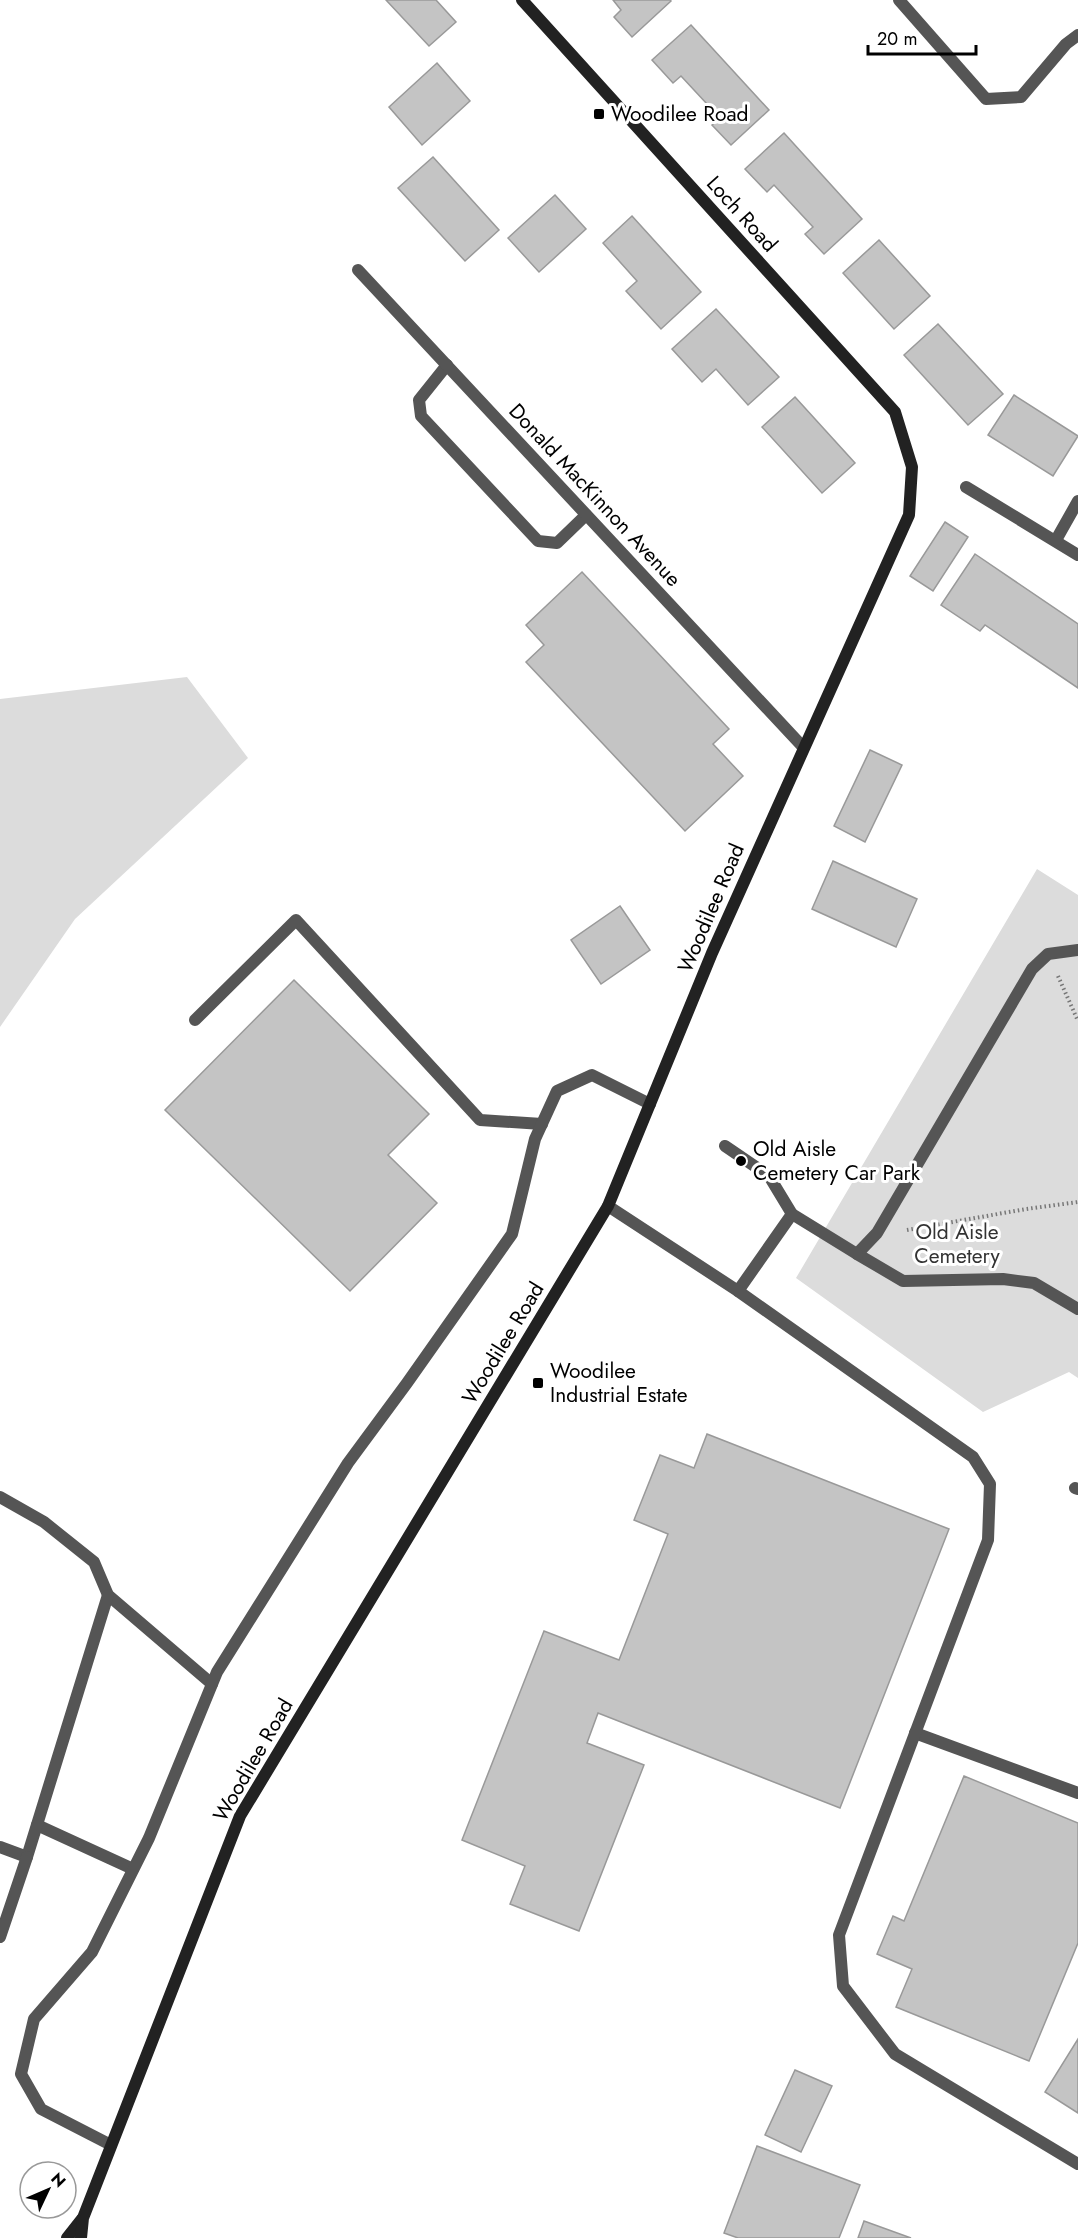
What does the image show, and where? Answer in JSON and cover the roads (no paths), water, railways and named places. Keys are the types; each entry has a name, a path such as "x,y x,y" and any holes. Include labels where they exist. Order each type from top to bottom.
{"street":[{"name":"Loch Road","path":"522,0 895,412 912,467"},
{"path":"899,0 986,99 1021,97 1066,44 1078,35"},
{"name":"Donald MacKinnon Avenue","path":"358,270 803,747"},
{"path":"447,365 419,400 421,416 538,541 557,543 586,515"},
{"name":"Woodilee Road","path":"81,2238 83,2218 240,1815 608,1206 712,953 909,515 912,467"},
{"path":"966,487 1078,555"},
{"path":"1056,540 1078,501"},
{"path":"195,1020 296,920 480,1120 542,1124"},
{"path":"857,1254 877,1233 1032,969 1048,954 1078,950"},
{"path":"111,2145 41,2109 21,2074 34,2019 92,1952 149,1838 217,1672 348,1463 512,1234 535,1139 557,1091 592,1075 650,1104"},
{"path":"725,1146 769,1176 792,1214 903,1281 1003,1279 1034,1283 1078,1309"},
{"path":"608,1206 738,1291 973,1456 990,1484 988,1540 839,1935 843,1986 894,2054 1078,2164"},
{"path":"738,1291 792,1214"},
{"path":"0,1497 44,1522 94,1562 108,1594 212,1684"},
{"path":"0,1937 108,1594"},
{"path":"915,1733 1078,1792"},
{"path":"37,1825 133,1869"},
{"path":"0,1847 27,1857"},
{"name":"Woodilee Road","path":"67,2238 83,2218"}],"place":[{"name":"Woodilee Road","path":"599,114"},
{"name":"Old Aisle Cemetery Car Park","path":"741,1161"},
{"name":"Woodilee Industrial Estate","path":"538,1383"}],"park label":[{"name":"Old Aisle Cemetery","path":"957,1244"}]}
